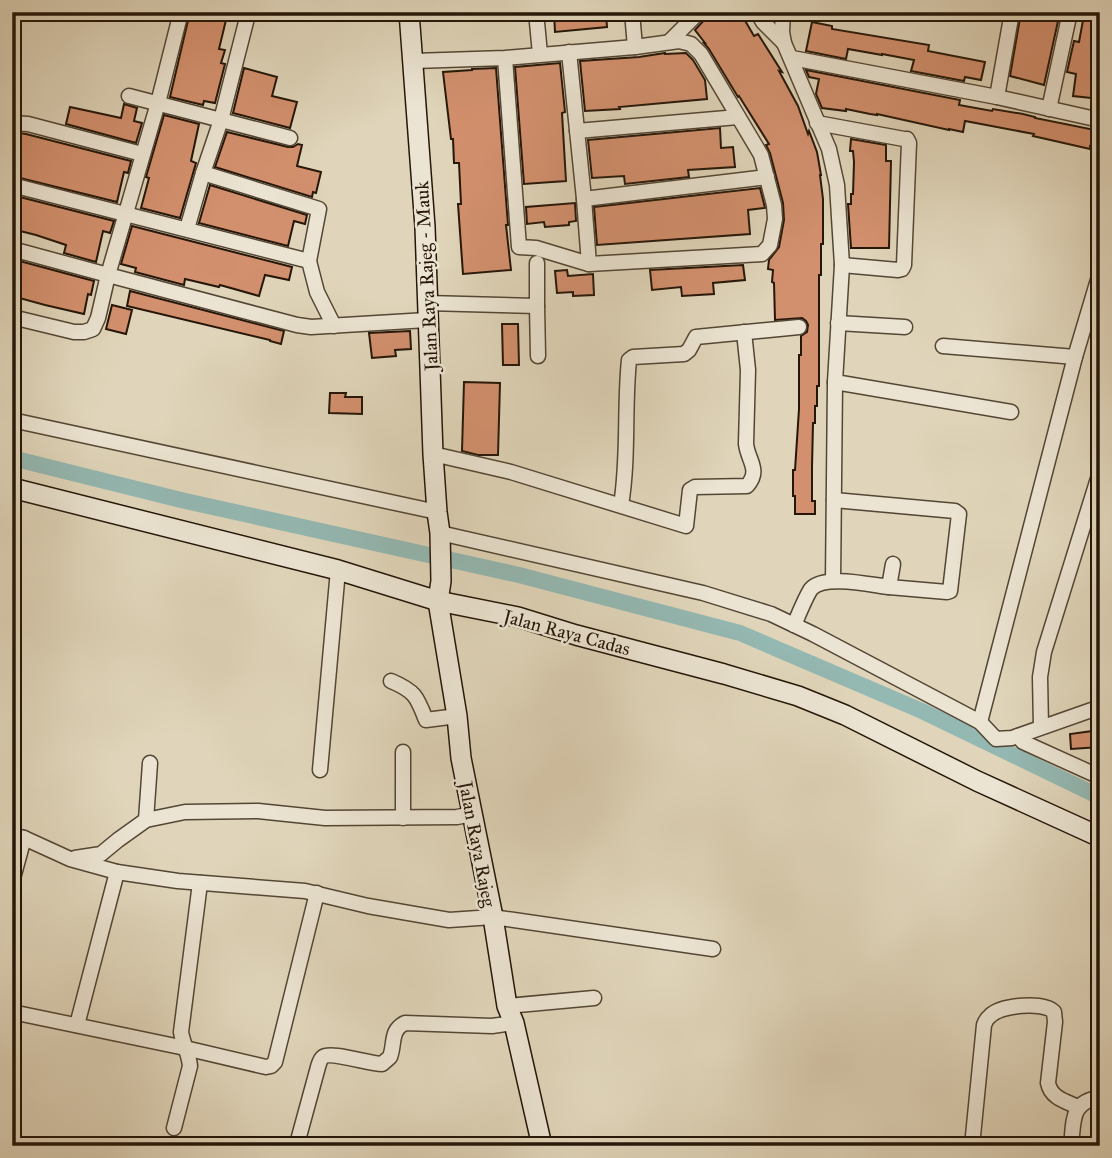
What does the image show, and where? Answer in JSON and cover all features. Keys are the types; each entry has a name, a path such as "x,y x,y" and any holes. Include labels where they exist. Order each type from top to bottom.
{"street":[{"path":"12,317 74,332 93,329 158,103 180,12"},
{"name":"Jalan Raya Rajeg - Mauk","path":"409,12 425,227 433,454 440,536"},
{"path":"536,12 540,54"},
{"path":"632,12 635,47"},
{"path":"669,42 699,12"},
{"path":"758,12 763,22 784,43 792,58 829,149 837,185 842,265 835,382 833,581"},
{"path":"783,12 784,43"},
{"path":"997,97 1012,12"},
{"path":"1049,109 1070,12"},
{"path":"187,229 221,120 247,18"},
{"path":"414,61 505,58 684,41 691,44 701,54 760,151 774,205 775,219 769,245 762,254 589,264 536,248 519,247 505,58"},
{"path":"569,52 589,264"},
{"path":"792,58 997,97 1100,120"},
{"path":"128,96 290,138"},
{"path":"577,131 737,117"},
{"path":"12,123 28,124 142,154"},
{"path":"817,123 907,139 909,143 902,269 842,265"},
{"path":"203,173 319,209 309,261 317,292 334,326"},
{"path":"584,199 766,177"},
{"path":"12,185 309,261"},
{"path":"12,249 311,327 334,326 427,311 537,306"},
{"path":"537,263 538,356"},
{"path":"980,722 1075,357 1100,273"},
{"path":"838,323 905,327"},
{"path":"621,505 626,475 629,360 633,357 684,354 696,337 799,327"},
{"path":"433,454 511,472 686,526 690,490 695,487 747,486 754,473 746,444 748,370 744,332"},
{"path":"943,346 1075,357"},
{"path":"835,382 1012,412"},
{"path":"12,420 436,512"},
{"path":"1041,727 1044,652 1100,472"},
{"name":"Jalan Raya Cadas","path":"12,488 338,570 438,601 518,617 798,696 845,715 977,781 1100,837"},
{"path":"794,625 812,588 820,583 833,581 950,591 959,514 955,511 834,500"},
{"path":"440,536 703,593 771,614 980,722 996,739 1010,738 1100,707"},
{"name":"Jalan Raya Rajeg","path":"440,536 441,581 438,601 457,716 461,758 510,1014 542,1146"},
{"path":"889,587 893,564"},
{"path":"320,770 338,570"},
{"path":"391,681 411,690 426,720 457,716"},
{"path":"1010,738 1100,777"},
{"path":"403,752 404,818"},
{"path":"146,820 150,763"},
{"path":"70,859 102,853 146,820 165,815 258,811 325,818 404,818 473,814"},
{"path":"12,883 18,836 70,859 117,872 178,881 317,893 368,906 449,920 493,917 713,949"},
{"path":"77,1025 117,872"},
{"path":"174,1128 190,1066 181,1032 200,883"},
{"path":"12,1012 271,1066 275,1062 317,893"},
{"path":"297,1144 318,1067 324,1056 382,1064 390,1057 395,1031 405,1023 492,1026 510,1014 594,998"},
{"path":"972,1146 984,1025 988,1016 1000,1009 1035,1006 1049,1007 1054,1012 1049,1088 1057,1097 1078,1107"},
{"path":"1071,1146 1074,1117 1078,1107 1086,1100 1100,1098"}],"building":[{"path":"190,12 223,12 222,19 226,20 219,49 225,50 221,63 225,64 215,103 204,101 203,105 170,97"},
{"path":"554,12 606,14 607,27 555,32"},
{"path":"708,12 740,12 754,36 758,34 782,72 779,71 798,106 817,152 823,199 823,244 819,275 819,386 813,423 812,501 815,501 815,514 795,514 793,496 799,409 799,355 801,336 807,332 808,325 802,318 775,320 773,270 768,269 769,260 779,247 784,220 783,203 766,145 769,144 695,30"},
{"path":"1021,12 1060,12 1044,85 1010,76"},
{"path":"1087,12 1100,12 1100,99 1073,96 1076,74 1067,72 1074,41 1079,42 1084,15 1086,16"},
{"path":"812,22 832,26 832,29 929,45 928,51 985,62 981,80 965,77 964,81 911,71 914,60 882,54 848,49 846,59 806,51"},
{"path":"686,53 693,60 705,80 707,99 585,111 580,61"},
{"path":"560,63 565,112 562,113 566,181 524,184 515,67"},
{"path":"244,68 277,77 272,96 297,102 290,128 233,113"},
{"path":"496,68 511,270 463,274 458,204 461,204 459,163 454,163 443,72"},
{"path":"806,70 960,100 959,105 1023,114 1100,131 1100,148 1090,146 1090,149 1033,136 1034,134 965,121 963,132 877,114 822,108 816,94 819,79 809,77"},
{"path":"124,104 137,108 134,121 142,123 136,143 66,124 70,107 121,118"},
{"path":"164,115 199,124 191,161 196,163 180,218 141,208 149,178 146,177"},
{"path":"720,128 721,148 733,147 735,167 688,170 689,177 625,184 624,176 592,178 588,140"},
{"path":"227,132 288,147 302,145 297,166 321,172 316,193 313,192 312,197 215,167"},
{"path":"19,133 131,161 128,173 124,172 117,202 12,176 12,162"},
{"path":"851,139 886,145 886,161 891,161 889,248 851,248 848,204 851,204 853,194 854,162 853,151 850,151"},
{"path":"210,185 307,215 305,224 294,221 288,246 199,223"},
{"path":"760,188 765,208 748,210 750,234 597,245 594,207"},
{"path":"12,195 114,221 110,233 103,231 96,262 64,253 66,245 12,229"},
{"path":"575,203 576,221 569,222 569,225 545,227 544,222 527,224 526,207"},
{"path":"132,226 292,267 289,280 265,275 259,296 185,279 184,285 135,272 136,268 121,264"},
{"path":"12,259 94,281 84,314 12,296"},
{"path":"743,265 745,280 713,283 714,294 682,296 681,287 652,290 650,270"},
{"path":"567,270 568,276 593,274 594,295 573,296 573,292 557,293 555,271"},
{"path":"130,291 284,331 281,344 127,306"},
{"path":"112,305 132,310 126,334 106,329"},
{"path":"502,324 518,324 519,365 503,365"},
{"path":"410,331 411,349 395,350 396,356 372,358 369,333"},
{"path":"464,382 500,383 498,455 478,455 462,451"},
{"path":"330,393 346,393 345,397 362,397 362,414 329,413"},
{"path":"1100,730 1100,747 1071,749 1070,734"}],"waterway":[{"path":"12,458 181,500 519,575 740,633 922,711 1100,797"}]}
